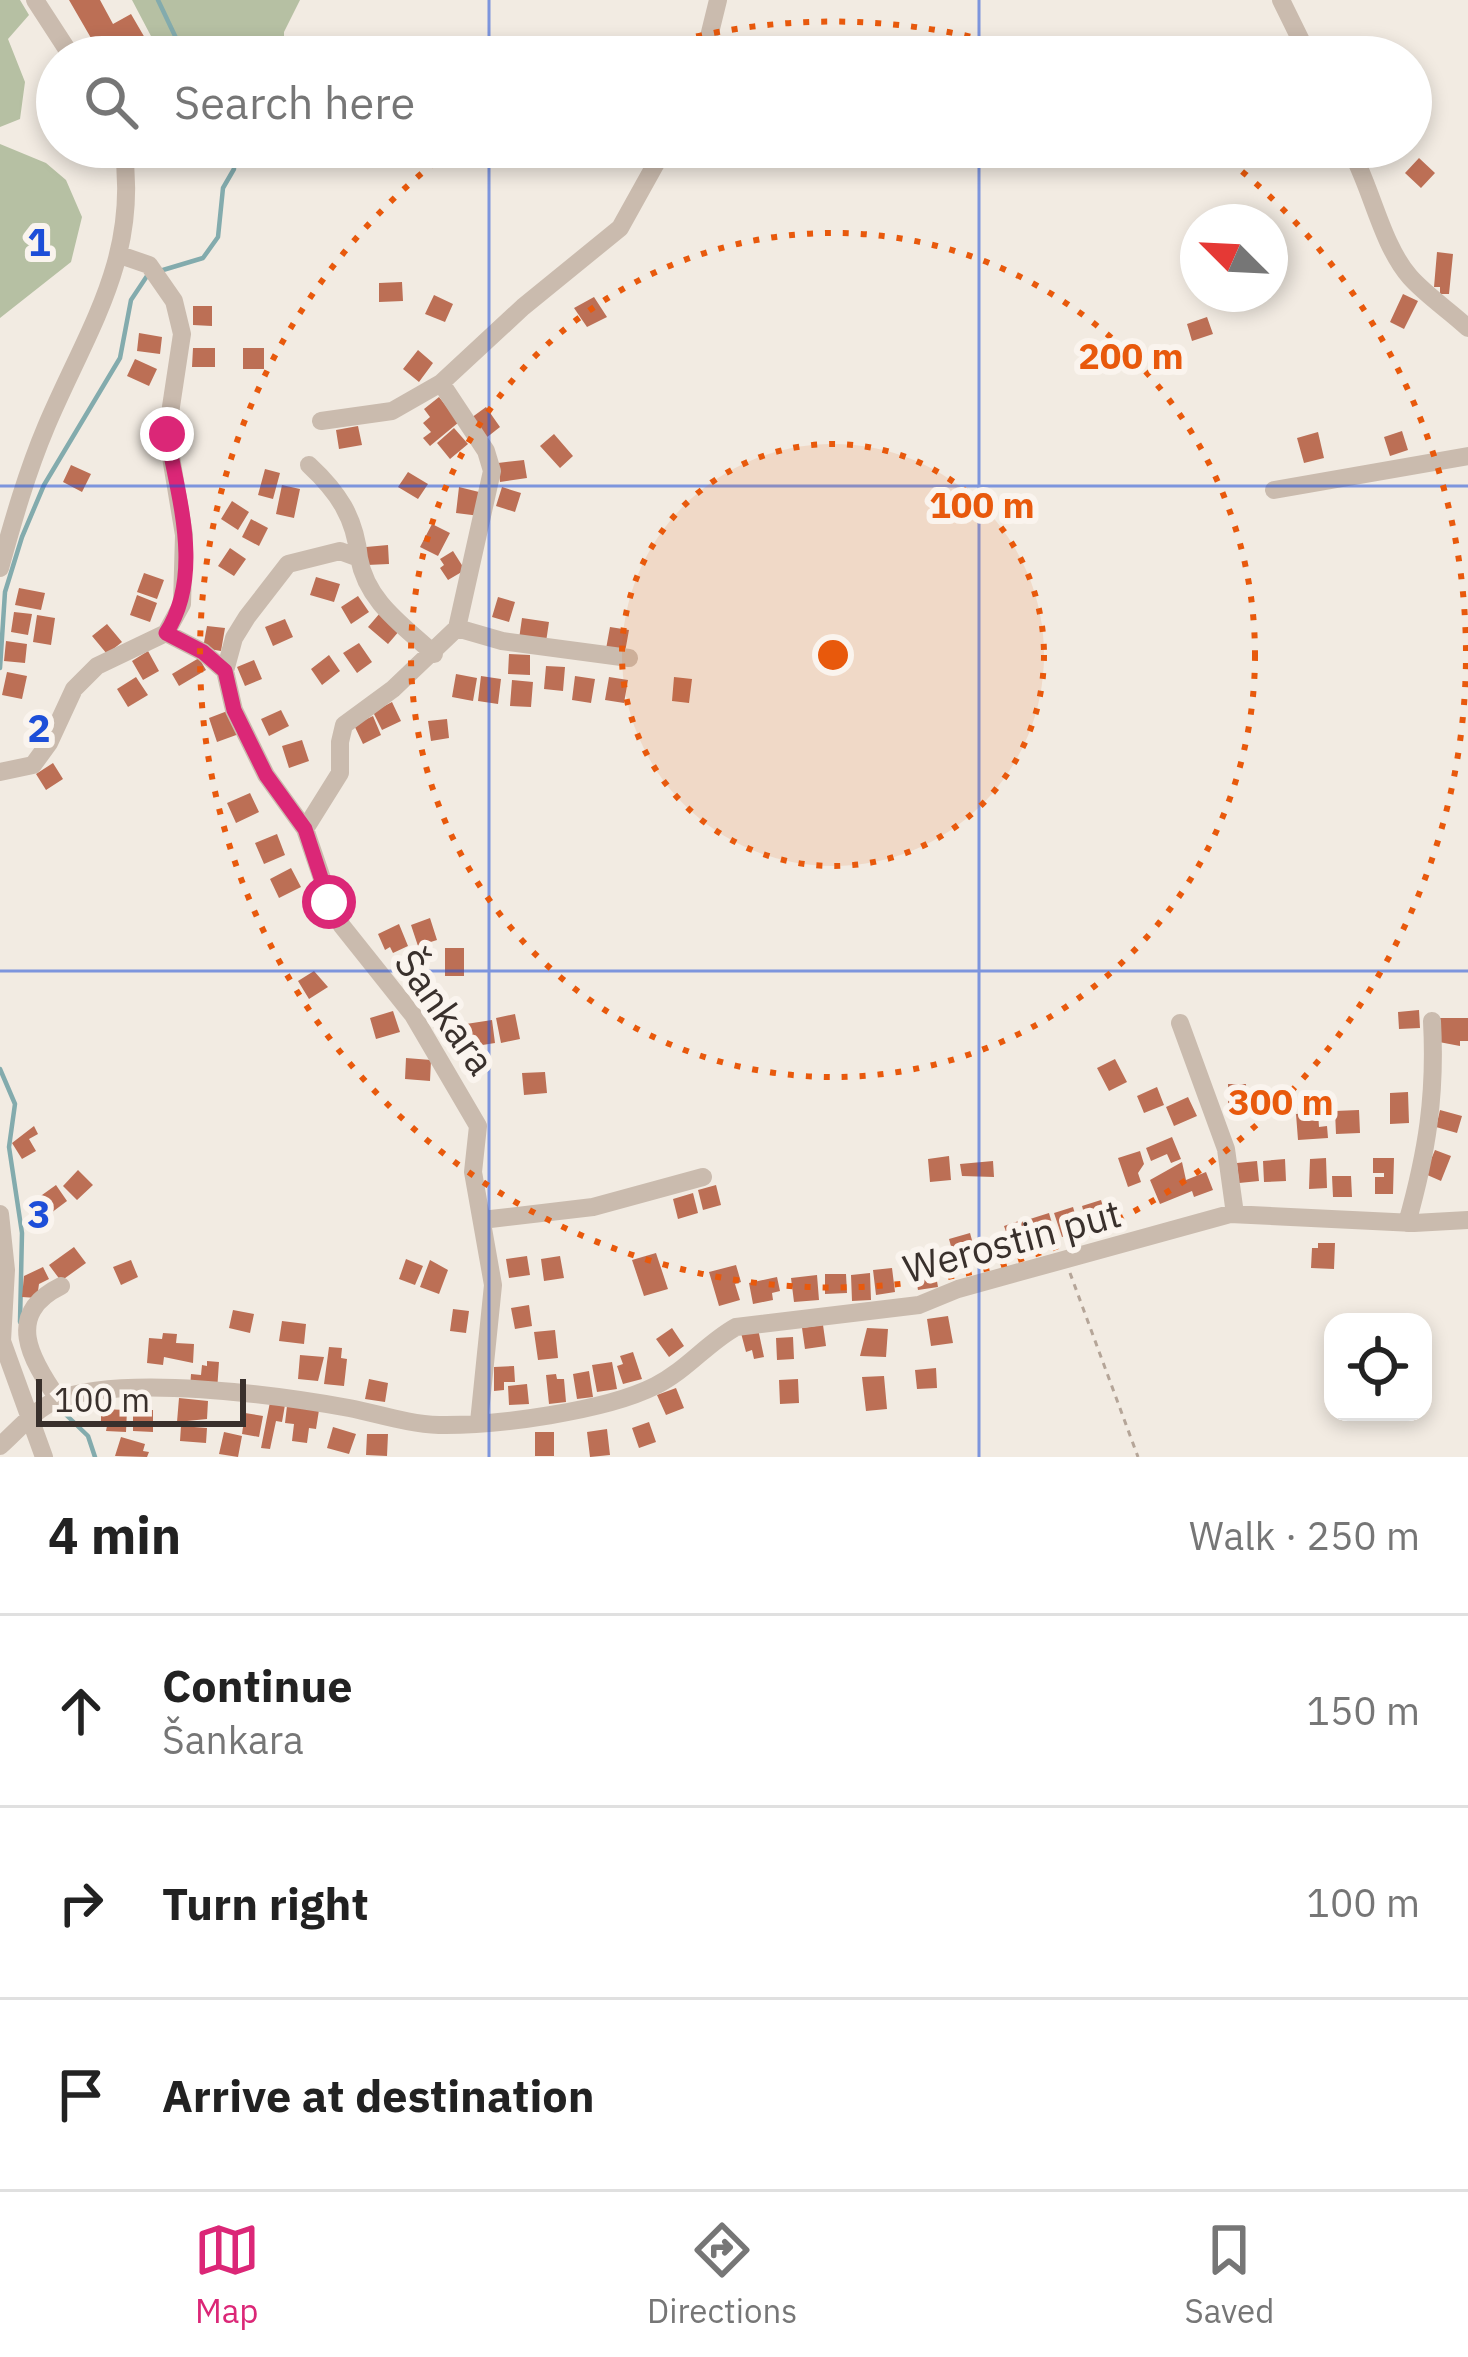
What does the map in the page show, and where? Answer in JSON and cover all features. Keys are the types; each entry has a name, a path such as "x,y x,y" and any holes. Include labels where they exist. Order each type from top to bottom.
{"street":[{"path":"35,0 58,36"},
{"path":"709,36 718,0"},
{"path":"1281,0 1299,36"},
{"path":"0,568 46,427 89,341 120,255 129,200 125,168"},
{"path":"321,421 392,411 441,383 523,307 620,228 653,168"},
{"path":"1360,168 1370,202 1408,275 1468,328"},
{"path":"0,772 33,765 74,689 97,666 166,633 182,604 184,535 167,434 182,334 175,301 155,273 120,255"},
{"path":"305,829 340,773 344,725 434,654 457,628 492,471 486,451 441,383"},
{"path":"1274,490 1468,456"},
{"path":"309,465 340,496 357,541 363,580 378,603 434,654"},
{"path":"166,633 203,652 225,671 234,638 280,570 326,553 340,551 359,558"},
{"path":"457,628 502,641 629,658"},
{"name":"Šankara","path":"225,671 234,710 266,775 305,829 342,926 413,1015 478,1126 473,1172 494,1285 479,1421"},
{"path":"1407,1223 1431,1130 1432,1022"},
{"path":"1180,1023 1226,1149 1235,1214"},
{"path":"482,1220 592,1207 703,1177"},
{"path":"0,1214 6,1270 2,1341 48,1406"},
{"name":"Werostin put","path":"48,1406 108,1387 227,1393 352,1408 410,1422 479,1421 599,1407 654,1387 692,1364 736,1327 919,1305 958,1289 1235,1214 1407,1223 1468,1220"},
{"path":"44,1457 48,1406 31,1353 27,1319 41,1296 61,1286"},
{"path":"0,1446 48,1406"}],"path":[{"path":"1064,1259 1138,1457"}],"green space":[{"path":"0,0 20,0 29,15 8,39 25,82 20,119 0,127"},
{"path":"132,0 300,0 284,36 151,36"},
{"path":"0,144 36,159 36,168 52,168 66,180 82,217 71,262 0,318"}],"building":[{"path":"69,0 100,0 113,24 131,14 144,36 90,36"},
{"path":"1410,168 1430,168 1435,173 1421,188 1405,173"},
{"path":"1437,252 1453,254 1449,294 1440,294 1440,287 1434,287"},
{"path":"402,282 403,301 379,302 379,283"},
{"path":"1403,294 1418,301 1404,329 1390,322"},
{"path":"434,295 453,304 445,322 425,314"},
{"path":"594,297 607,317 587,327 574,308"},
{"path":"193,306 212,306 212,326 193,325"},
{"path":"1207,317 1213,334 1192,341 1187,324"},
{"path":"139,333 162,337 160,354 137,351"},
{"path":"193,348 215,348 215,367 192,367"},
{"path":"243,348 264,348 264,369 243,369"},
{"path":"418,350 433,363 419,382 403,369"},
{"path":"135,359 157,369 149,386 127,376"},
{"path":"439,397 459,422 430,446 423,438 431,432 423,423 430,417 424,409"},
{"path":"486,407 500,427 486,438 471,418"},
{"path":"358,426 362,445 339,449 336,430"},
{"path":"454,428 468,444 450,459 437,443"},
{"path":"1402,431 1408,450 1390,456 1384,437"},
{"path":"1318,432 1324,458 1304,463 1297,438"},
{"path":"554,434 573,456 560,468 540,446"},
{"path":"524,460 527,478 500,482 498,463"},
{"path":"71,465 91,474 82,492 63,482"},
{"path":"265,469 280,473 273,499 258,495"},
{"path":"408,472 428,484 418,499 398,487"},
{"path":"282,485 300,489 294,518 276,514"},
{"path":"459,487 483,493 480,516 456,513"},
{"path":"502,487 521,493 515,512 496,506"},
{"path":"232,501 249,512 238,530 221,519"},
{"path":"251,519 268,528 259,546 242,537"},
{"path":"432,524 450,533 438,556 420,547"},
{"path":"388,545 389,564 367,565 366,547"},
{"path":"230,548 246,559 234,576 218,566"},
{"path":"453,551 465,570 448,580 440,559"},
{"path":"144,573 164,580 157,599 137,592"},
{"path":"316,577 340,584 334,602 310,595"},
{"path":"19,588 45,593 41,610 15,605"},
{"path":"137,595 157,603 150,622 130,615"},
{"path":"358,596 369,612 351,624 341,607"},
{"path":"498,597 515,602 509,622 492,617"},
{"path":"14,612 32,614 28,635 11,632"},
{"path":"380,613 400,630 388,644 368,627"},
{"path":"37,615 55,618 51,645 33,642"},
{"path":"522,618 549,622 546,642 519,639"},
{"path":"285,619 293,637 273,646 265,627"},
{"path":"107,624 122,642 107,654 92,636"},
{"path":"207,626 225,628 221,651 203,648"},
{"path":"610,627 629,630 625,652 606,649"},
{"path":"6,641 27,644 25,663 4,661"},
{"path":"359,643 372,662 357,673 343,653"},
{"path":"148,651 159,671 143,680 132,661"},
{"path":"509,654 530,655 530,675 508,674"},
{"path":"329,655 340,671 322,685 311,669"},
{"path":"199,658 206,670 179,686 172,674"},
{"path":"254,660 262,679 245,686 237,667"},
{"path":"546,666 565,667 563,691 544,689"},
{"path":"7,672 27,676 22,699 2,695"},
{"path":"456,674 477,678 473,701 452,697"},
{"path":"481,676 501,679 498,704 478,701"},
{"path":"575,676 595,679 591,703 572,700"},
{"path":"136,677 148,695 128,707 117,689"},
{"path":"609,677 628,680 624,703 605,700"},
{"path":"674,677 692,679 689,703 672,701"},
{"path":"512,680 533,682 531,707 510,706"},
{"path":"392,702 401,721 382,730 373,712"},
{"path":"230,710 239,734 217,742 209,718"},
{"path":"281,710 289,726 269,736 261,719"},
{"path":"373,716 381,735 363,744 354,725"},
{"path":"447,719 449,738 431,741 428,721"},
{"path":"302,740 309,761 289,768 282,746"},
{"path":"53,763 63,779 46,790 36,774"},
{"path":"250,793 259,812 236,823 227,803"},
{"path":"277,834 285,855 264,864 255,843"},
{"path":"291,868 301,887 279,898 270,879"},
{"path":"430,918 437,940 418,946 411,925"},
{"path":"399,924 408,946 393,953 390,947 385,950 378,934"},
{"path":"445,948 464,948 464,976 445,976"},
{"path":"314,971 328,987 309,999 298,981"},
{"path":"1419,1010 1420,1028 1399,1029 1398,1012"},
{"path":"393,1011 400,1032 376,1039 370,1018"},
{"path":"515,1014 520,1039 501,1043 496,1018"},
{"path":"1438,1018 1468,1018 1468,1041 1460,1041 1460,1046 1439,1042"},
{"path":"492,1020 495,1043 470,1047 466,1024"},
{"path":"406,1058 431,1060 430,1081 405,1079"},
{"path":"1115,1059 1127,1082 1109,1091 1097,1068"},
{"path":"545,1072 547,1093 524,1095 522,1073"},
{"path":"1228,1084 1246,1084 1247,1110 1228,1110"},
{"path":"1157,1087 1164,1105 1144,1113 1137,1096"},
{"path":"1408,1092 1409,1123 1390,1124 1390,1093"},
{"path":"1188,1097 1197,1116 1174,1126 1166,1107"},
{"path":"1359,1110 1360,1133 1336,1134 1335,1111"},
{"path":"1440,1110 1462,1116 1457,1133 1436,1127"},
{"path":"1318,1112 1319,1127 1327,1126 1328,1138 1298,1140 1296,1114"},
{"path":"34,1126 38,1134 29,1139 36,1151 22,1159 12,1143"},
{"path":"1172,1137 1181,1159 1171,1163 1167,1154 1151,1161 1146,1148"},
{"path":"1435,1150 1451,1156 1441,1181 1425,1174"},
{"path":"1140,1151 1141,1182 1128,1187 1118,1158"},
{"path":"949,1156 951,1180 930,1182 928,1159"},
{"path":"1326,1158 1327,1188 1309,1189 1310,1159"},
{"path":"1373,1158 1394,1158 1393,1194 1375,1194 1375,1177 1384,1177 1384,1173 1373,1173"},
{"path":"1285,1159 1286,1181 1264,1182 1263,1161"},
{"path":"993,1161 994,1177 962,1176 960,1164"},
{"path":"1257,1161 1259,1181 1239,1183 1237,1163"},
{"path":"1182,1162 1186,1180 1206,1172 1213,1190 1194,1197 1192,1191 1160,1204 1150,1180"},
{"path":"78,1170 93,1185 77,1200 63,1186"},
{"path":"1332,1176 1351,1176 1352,1197 1333,1197"},
{"path":"56,1185 67,1201 47,1216 35,1200"},
{"path":"716,1185 721,1205 703,1210 698,1190"},
{"path":"693,1193 698,1213 678,1219 673,1199"},
{"path":"1101,1200 1110,1229 1090,1235 1082,1206"},
{"path":"1073,1207 1080,1231 1062,1237 1054,1213"},
{"path":"1049,1213 1056,1237 1037,1243 1030,1219"},
{"path":"1022,1220 1029,1240 1011,1246 1004,1226"},
{"path":"970,1233 978,1262 957,1268 949,1239"},
{"path":"1318,1243 1335,1243 1334,1269 1311,1268 1312,1248 1318,1248"},
{"path":"74,1247 86,1263 61,1281 49,1265"},
{"path":"656,1253 668,1289 644,1296 632,1260"},
{"path":"527,1256 530,1275 509,1278 506,1259"},
{"path":"560,1256 564,1278 544,1281 541,1259"},
{"path":"933,1258 938,1287 918,1290 913,1262"},
{"path":"406,1259 423,1266 415,1285 399,1279"},
{"path":"131,1260 138,1277 121,1285 113,1267"},
{"path":"430,1260 448,1270 439,1294 420,1287"},
{"path":"736,1265 740,1300 719,1306 709,1272"},
{"path":"43,1267 49,1279 39,1284 37,1298 22,1297 24,1276"},
{"path":"892,1268 895,1292 876,1295 873,1270"},
{"path":"870,1273 871,1300 852,1301 851,1275"},
{"path":"825,1274 846,1274 847,1293 825,1294"},
{"path":"817,1275 819,1300 794,1302 791,1278"},
{"path":"777,1277 780,1291 772,1293 773,1300 753,1304 749,1283"},
{"path":"529,1305 532,1326 515,1329 511,1308"},
{"path":"453,1309 469,1311 466,1333 450,1331"},
{"path":"233,1310 254,1314 250,1333 229,1328"},
{"path":"948,1316 953,1343 931,1346 927,1319"},
{"path":"282,1321 306,1324 304,1344 279,1341"},
{"path":"823,1325 826,1346 805,1349 802,1328"},
{"path":"672,1328 684,1346 669,1357 656,1339"},
{"path":"867,1328 888,1329 886,1357 860,1356"},
{"path":"758,1329 764,1357 754,1359 752,1350 746,1352 741,1333"},
{"path":"555,1330 558,1358 538,1360 534,1332"},
{"path":"163,1333 177,1334 176,1343 194,1344 193,1363 164,1357 163,1365 147,1363 149,1338 162,1339"},
{"path":"793,1337 794,1359 777,1360 776,1338"},
{"path":"329,1347 342,1348 341,1358 347,1359 344,1386 324,1384"},
{"path":"633,1352 642,1379 623,1384 617,1366 623,1364 620,1356"},
{"path":"300,1355 324,1357 318,1381 298,1379"},
{"path":"207,1361 219,1362 217,1391 190,1389 191,1374 201,1375"},
{"path":"612,1362 617,1389 597,1392 592,1365"},
{"path":"514,1366 515,1382 504,1382 504,1390 494,1391 494,1367"},
{"path":"936,1368 937,1388 917,1389 915,1370"},
{"path":"589,1371 593,1397 577,1399 573,1374"},
{"path":"556,1374 557,1379 564,1379 566,1402 549,1404 546,1375"},
{"path":"884,1376 887,1409 866,1411 862,1377"},
{"path":"369,1379 388,1383 385,1402 365,1399"},
{"path":"798,1379 799,1403 780,1404 779,1380"},
{"path":"527,1384 529,1404 509,1405 508,1386"},
{"path":"676,1388 684,1408 666,1415 657,1395"},
{"path":"179,1398 208,1401 207,1419 177,1422"},
{"path":"270,1402 285,1405 270,1449 261,1448"},
{"path":"287,1406 319,1410 316,1429 309,1428 307,1443 292,1441 294,1424 285,1423"},
{"path":"101,1409 127,1410 126,1432 106,1431 107,1426 101,1426"},
{"path":"133,1410 153,1410 153,1432 133,1431"},
{"path":"245,1413 263,1416 259,1437 242,1434"},
{"path":"649,1422 656,1442 639,1448 632,1428"},
{"path":"181,1426 207,1428 206,1443 180,1441"},
{"path":"333,1427 356,1434 349,1454 327,1448"},
{"path":"607,1429 610,1455 590,1457 587,1432"},
{"path":"224,1432 242,1436 238,1457 219,1454"},
{"path":"535,1432 554,1432 554,1456 535,1456"},
{"path":"367,1434 388,1434 387,1456 366,1455"},
{"path":"121,1437 145,1444 147,1457 115,1456"}],"waterway":[{"path":"158,0 175,36"},
{"path":"163,270 203,258 218,237 223,188 234,168"},
{"path":"0,668 5,592 22,537 44,485 120,358 131,300 147,276"},
{"path":"0,1069 15,1104 9,1147 22,1233 20,1322"},
{"path":"58,1407 88,1436 95,1457"}],"route":[{"path":"167,434 186,567 182,604 166,633 203,652 225,671 234,710 266,775 305,829 329,902"}]}
